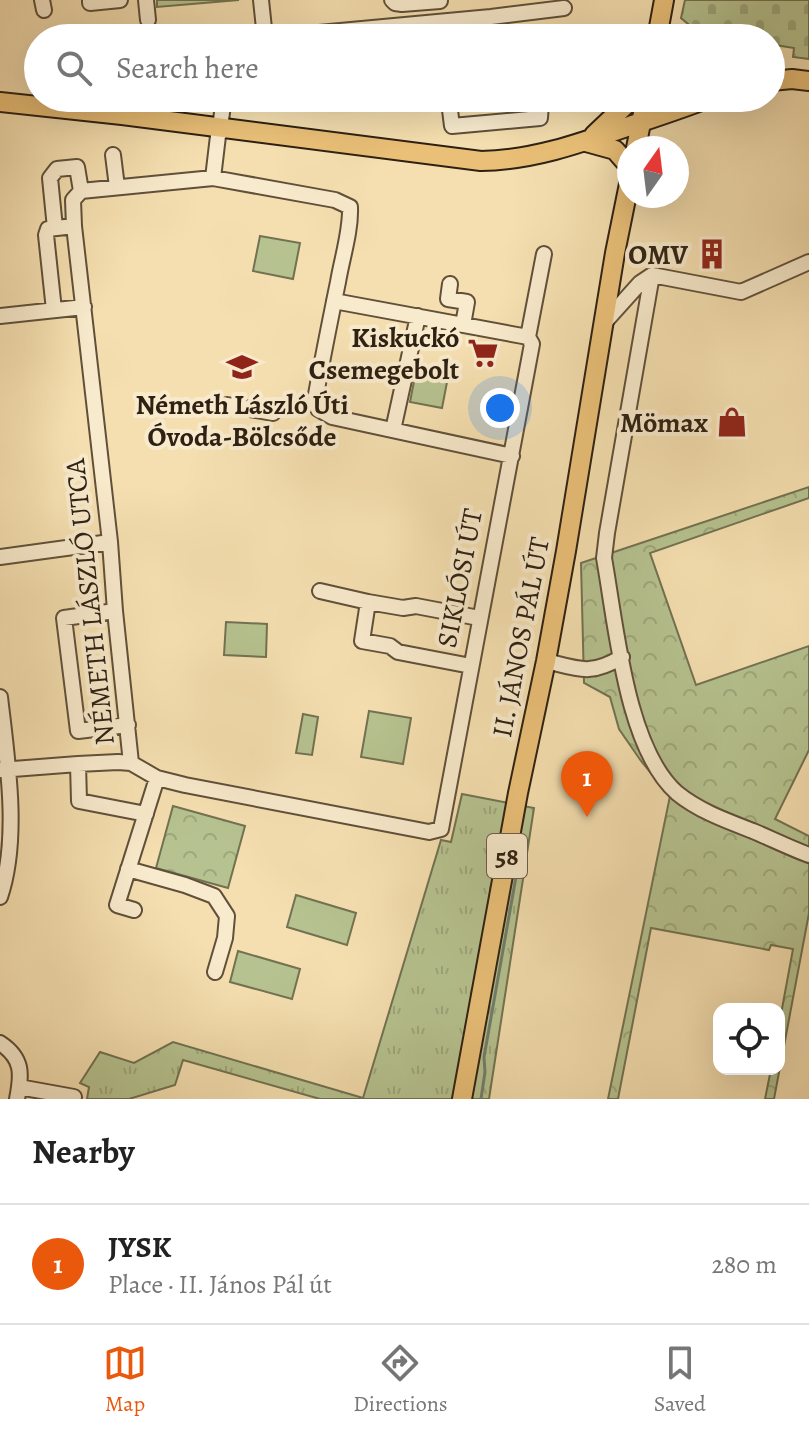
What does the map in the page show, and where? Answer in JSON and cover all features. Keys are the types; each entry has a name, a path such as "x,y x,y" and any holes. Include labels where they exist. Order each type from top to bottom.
{"main road":[{"path":"660,24 664,0"},
{"path":"785,80 809,81"},
{"path":"0,102 24,105"},
{"path":"94,112 481,161 531,157 586,142 666,112"},
{"path":"586,142 618,112"},
{"path":"639,136 644,112"},
{"path":"586,142 617,152"},
{"name":"II. JÁNOS PÁL ÚT","path":"462,1099 518,793 546,661 624,208"}],"street":[{"path":"90,0 90,3 120,0"},
{"path":"146,0 148,20"},
{"path":"261,0 264,24"},
{"path":"392,0 402,4 440,0 442,24"},
{"path":"421,24 564,8"},
{"path":"213,178 218,136 223,128 222,112"},
{"path":"450,112 452,126 540,118 540,112"},
{"path":"113,155 117,187"},
{"path":"55,228 50,178 57,169 77,167 81,191 213,178 335,200 350,207 315,400 318,409 332,417 512,456"},
{"name":"NÉMETH LÁSZLÓ UTCA","path":"81,191 73,200 74,226 84,307 94,330 115,611 131,763 157,778 185,785 429,832 437,831"},
{"path":"54,310 46,235 48,229 74,226"},
{"name":"SIKLÓSI ÚT","path":"437,831 444,823 479,618 532,344 526,336 544,254"},
{"path":"604,323 640,283 652,275 741,292 809,262"},
{"path":"652,275 604,558 635,722 664,778 690,803 809,855"},
{"path":"450,284 448,299 467,302 463,325"},
{"path":"334,301 526,336"},
{"path":"0,316 84,307"},
{"path":"393,430 418,316"},
{"path":"227,405 273,413"},
{"path":"0,557 110,542"},
{"path":"320,591 403,608 416,606 479,618"},
{"path":"368,602 362,641 390,646 398,652 471,666"},
{"path":"115,611 64,618 78,731 128,725"},
{"path":"546,661 585,670 605,667 622,657"},
{"path":"0,697 9,851 0,897"},
{"path":"4,769 131,763"},
{"path":"78,764 79,801 146,814"},
{"path":"134,910 117,905 157,778"},
{"path":"128,869 214,896 227,916 225,938 215,972"},
{"path":"0,1043 12,1050 18,1061 18,1093 74,1097"}],"green space":[{"path":"157,0 239,0 157,7"},
{"path":"685,0 809,0 809,59 793,57 794,48 785,47 785,24 688,24 681,18"},
{"path":"260,236 300,243 293,279 253,271"},
{"path":"416,371 448,377 442,408 410,402"},
{"path":"809,487 809,498 650,553 696,685 809,646 809,750 775,819 809,836 809,913 785,1041 783,1003 793,949 771,945 769,950 651,928 618,1099 608,1099 670,796 619,729 610,697 584,683 581,563"},
{"path":"226,622 267,624 266,657 224,655"},
{"path":"369,711 411,718 403,764 361,757"},
{"path":"303,714 318,717 312,755 296,753"},
{"path":"462,794 534,808 489,1099 320,1099 183,1060 175,1085 129,1099 87,1099 89,1087 80,1083 100,1052 134,1063 173,1042 363,1098 441,840 451,842"},
{"path":"173,806 245,826 228,888 156,868"},
{"path":"296,895 356,913 347,945 287,927"},
{"path":"238,951 300,969 292,999 230,982"},
{"path":"770,1075 779,1075 774,1099 765,1099"}],"waterway":[{"path":"481,1099 484,1057 519,860"}],"place":[{"name":"OMV","path":"712,254"},
{"name":"Kiskuckó Csemegebolt","path":"483,353"},
{"name":"Németh László Úti Óvoda-Bölcsőde","path":"242,367"},
{"name":"Mömax","path":"732,422"},
{"name":"JYSK","path":"587,817"}]}
